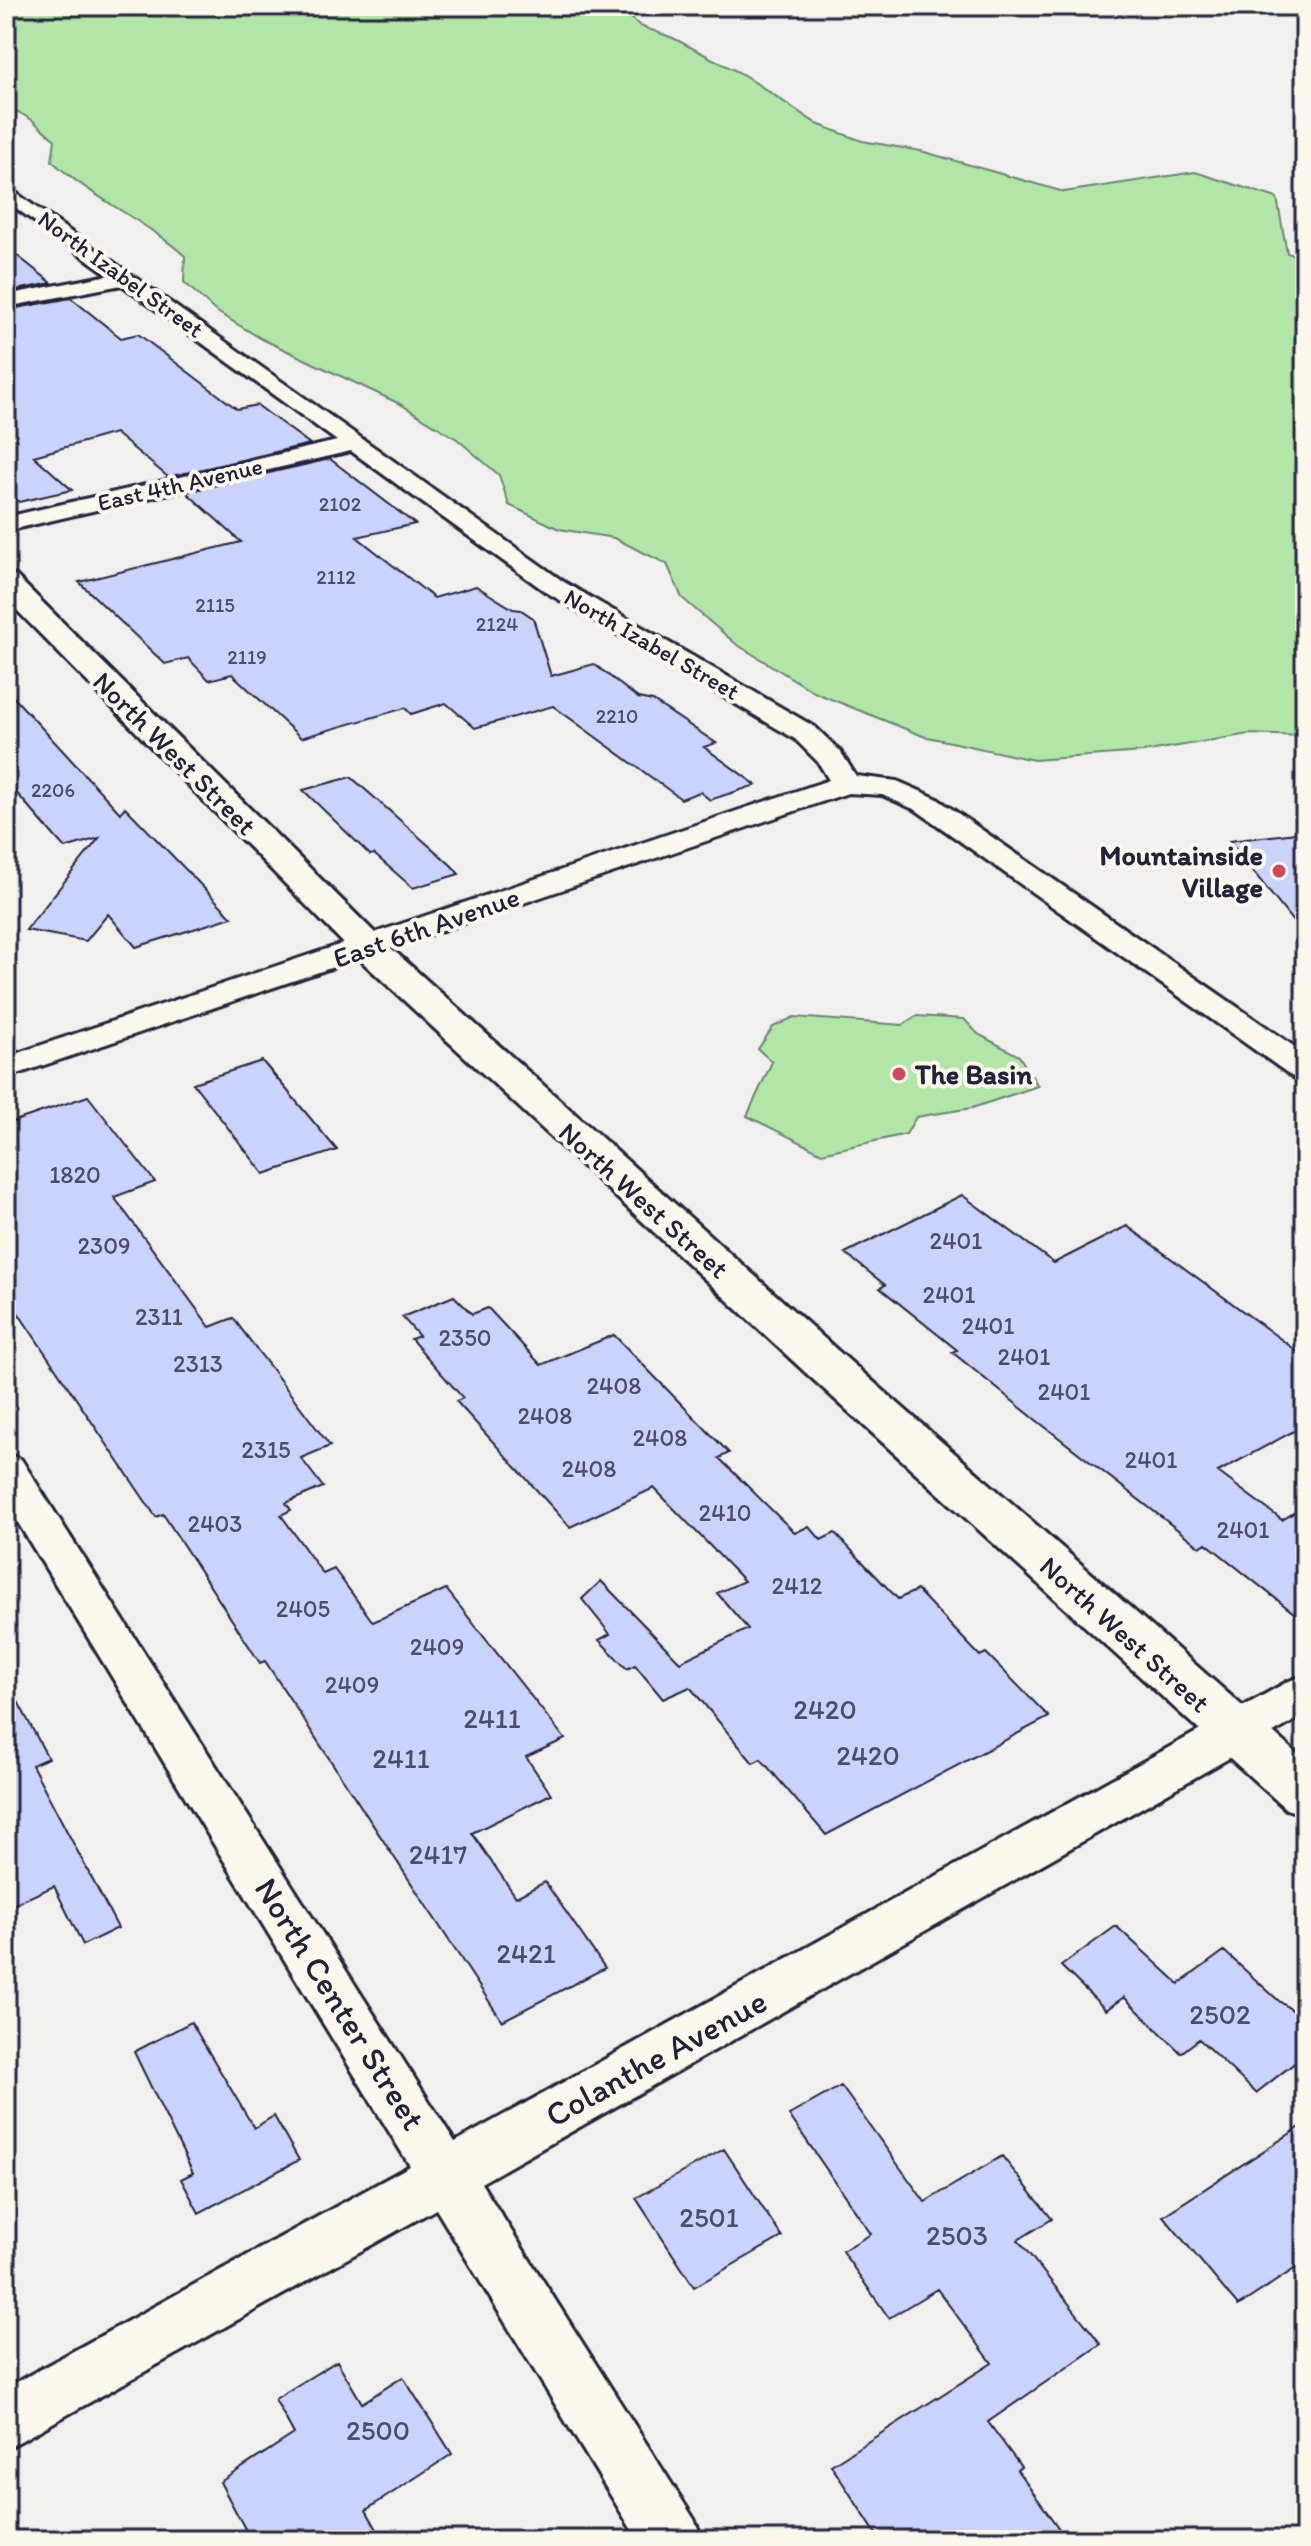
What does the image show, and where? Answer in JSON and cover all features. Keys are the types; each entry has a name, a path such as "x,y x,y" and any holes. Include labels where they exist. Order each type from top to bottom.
{"street":[{"name":"North Izabel Street","path":"6,192 555,587 805,733 830,757 846,784"},
{"path":"6,301 127,278"},
{"name":"East 4th Avenue","path":"6,524 353,444"},
{"name":"North West Street","path":"6,582 368,947 1305,1793"},
{"path":"846,784 887,787 926,804 1305,1070"},
{"name":"East 6th Avenue","path":"6,1068 846,784"},
{"name":"North Center Street","path":"6,1469 673,2540"},
{"name":"Colanthe Avenue","path":"6,2420 1237,1734 1305,1693"}],"green space":[{"path":"6,6 618,6 640,26 673,38 744,75 817,124 862,141 921,151 1064,192 1195,172 1277,198 1287,253 1305,258 1305,736 1249,734 1143,752 1034,760 923,736 816,693 736,644 682,598 667,564 614,538 559,529 509,505 499,475 457,439 400,404 262,339 214,310 184,282 185,256 67,174 52,161 55,140 32,120 6,105"},
{"name":"The Basin","path":"917,1016 964,1019 978,1034 1019,1056 1038,1086 972,1108 916,1117 906,1134 822,1153 747,1116 772,1062 758,1049 773,1027 794,1017 903,1025"}],"building":[{"path":"6,247 52,283 6,292"},
{"path":"71,298 121,338 138,334 237,409 257,405 310,444 168,477 115,433 34,456 72,490 19,502 6,491 6,310"},
{"path":"330,459 415,524 357,537 434,598 476,586 513,609 521,610 533,618 551,676 594,664 638,698 653,701 716,743 704,747 756,785 710,800 700,792 681,799 553,706 475,728 446,703 411,714 405,708 301,738 232,674 209,680 188,658 165,664 79,582 241,542 186,492"},
{"path":"6,689 120,813 125,807 232,917 136,947 108,914 86,941 26,930 99,838 65,848 6,781"},
{"path":"351,777 459,874 413,888 374,854 370,855 303,790"},
{"name":"Mountainside Village","path":"1305,832 1305,937 1229,841"},
{"path":"262,1061 337,1150 264,1174 193,1083"},
{"path":"88,1096 155,1182 114,1197 210,1327 233,1318 330,1446 301,1458 323,1487 286,1503 291,1510 281,1515 323,1574 334,1569 373,1622 446,1589 565,1739 526,1757 551,1794 472,1833 516,1897 545,1882 605,1968 502,2021 265,1661 260,1663 163,1514 156,1517 6,1295 6,1124"},
{"path":"962,1195 1054,1263 1127,1226 1305,1357 1305,1425 1218,1472 1282,1520 1305,1506 1305,1622 1206,1543 1200,1547 1036,1420 952,1352 957,1350 880,1288 885,1285 845,1253"},
{"path":"454,1296 472,1314 488,1308 541,1365 614,1335 729,1453 719,1458 795,1533 809,1526 821,1540 835,1533 898,1599 917,1590 980,1656 986,1653 1049,1717 826,1835 761,1759 753,1763 690,1687 663,1699 635,1665 627,1669 599,1640 610,1634 582,1599 601,1581 680,1662 748,1629 717,1593 744,1581 654,1488 570,1527 456,1401 463,1398 411,1339 419,1336 402,1317"},
{"path":"6,1679 48,1758 32,1765 118,1928 83,1945 54,1886 6,1908"},
{"path":"1116,1926 1179,1984 1224,1951 1279,2001 1305,2019 1305,2055 1256,2093 1199,2039 1181,2053 1124,1997 1106,2010 1061,1966"},
{"path":"191,2022 254,2128 274,2116 299,2160 199,2213 181,2179 193,2173 134,2052"},
{"path":"841,2086 925,2202 1002,2156 1052,2219 1018,2240 1101,2344 988,2422 1021,2467 1017,2470 1067,2540 880,2540 831,2465 992,2363 937,2289 889,2318 842,2251 871,2234 789,2115"},
{"path":"1305,2124 1305,2262 1238,2306 1163,2216"},
{"path":"724,2149 782,2237 694,2287 636,2198"},
{"path":"337,2361 362,2403 403,2377 452,2454 366,2510 383,2540 251,2540 220,2482 294,2434 275,2399"}],"place":[{"name":"Mountainside Village","path":"1279,871"},
{"name":"The Basin","path":"899,1074"}]}
